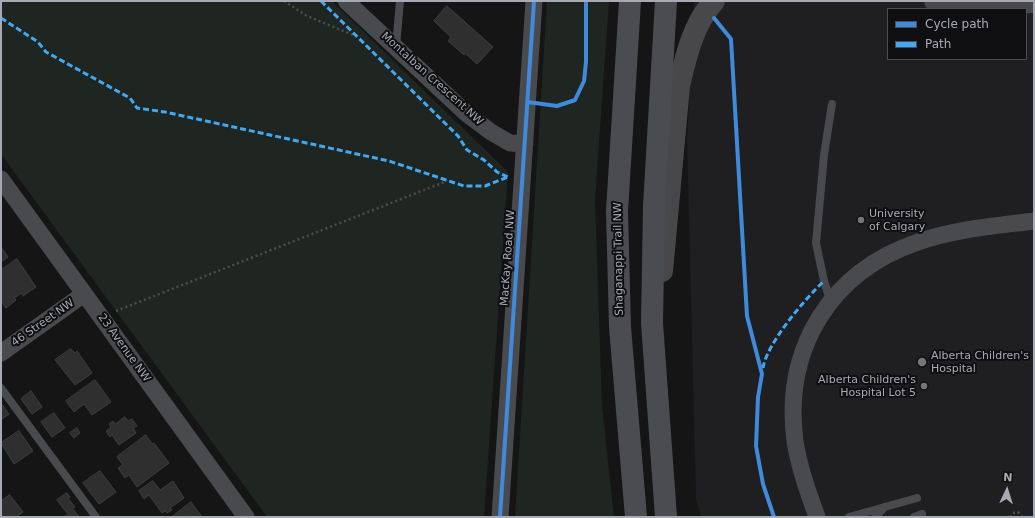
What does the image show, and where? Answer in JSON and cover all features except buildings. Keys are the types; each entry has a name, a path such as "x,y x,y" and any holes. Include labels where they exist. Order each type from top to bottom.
{"main road":[{"name":"Shaganappi Trail NW","path":"630,1 617,211 620,326 636,517"},
{"path":"666,1 654,206 652,323 666,517"}],"street":[{"name":"Montalban Crescent NW","path":"346,1 467,114 491,132 510,143 525,144"},
{"name":"MacKay Road NW","path":"500,517 534,1"},
{"path":"652,323 660,290 679,86 684,62 697,25 704,11 714,1"},
{"path":"935,1 972,4 1034,2"},
{"name":"23 Avenue NW","path":"1,179 246,517"},
{"path":"817,517 802,471 795,441 794,409 796,381 805,348 814,323 830,300 857,274 884,257 918,242 953,233 1034,221"},
{"name":"46 Street NW","path":"1,353 84,294"}],"lane":[{"path":"396,47 400,1"},
{"path":"830,300 824,281 816,243 824,155 832,104"},
{"path":"1,388 96,517"},
{"path":"849,517 917,498"},
{"path":"875,517 886,506"},
{"path":"914,517 922,514"}],"path":[{"path":"284,1 307,16 358,37"},
{"path":"116,311 447,181"},
{"path":"1010,517 1013,513 1018,512 1022,517"}],"shaded area":[{"path":"1,1 332,1 508,172 484,517 267,517 1,154"},
{"path":"547,1 609,1 595,200 602,405 614,517 515,517"},
{"name":"University of Calgary","path":"694,1 1034,1 1034,517 701,517 696,498 687,140"}],"marked path":[{"path":"321,1 458,136 467,150 484,160 497,172 508,177"},
{"path":"1,18 38,42 46,52 130,98 137,108 165,112 389,161 464,186 485,186 508,177"},
{"path":"763,368 766,358 779,334 797,310 824,281"}],"cycle path":[{"path":"500,517 534,1"},
{"path":"528,102 557,106 575,100 584,81 586,62 586,1"},
{"path":"714,18 731,39 747,316 762,374 758,397 756,446 763,484 774,517"}],"place":[{"name":"University of Calgary","path":"861,220"},
{"name":"Alberta Children's Hospital","path":"922,362"},
{"name":"Alberta Children's Hospital Lot 5","path":"924,386"}]}
